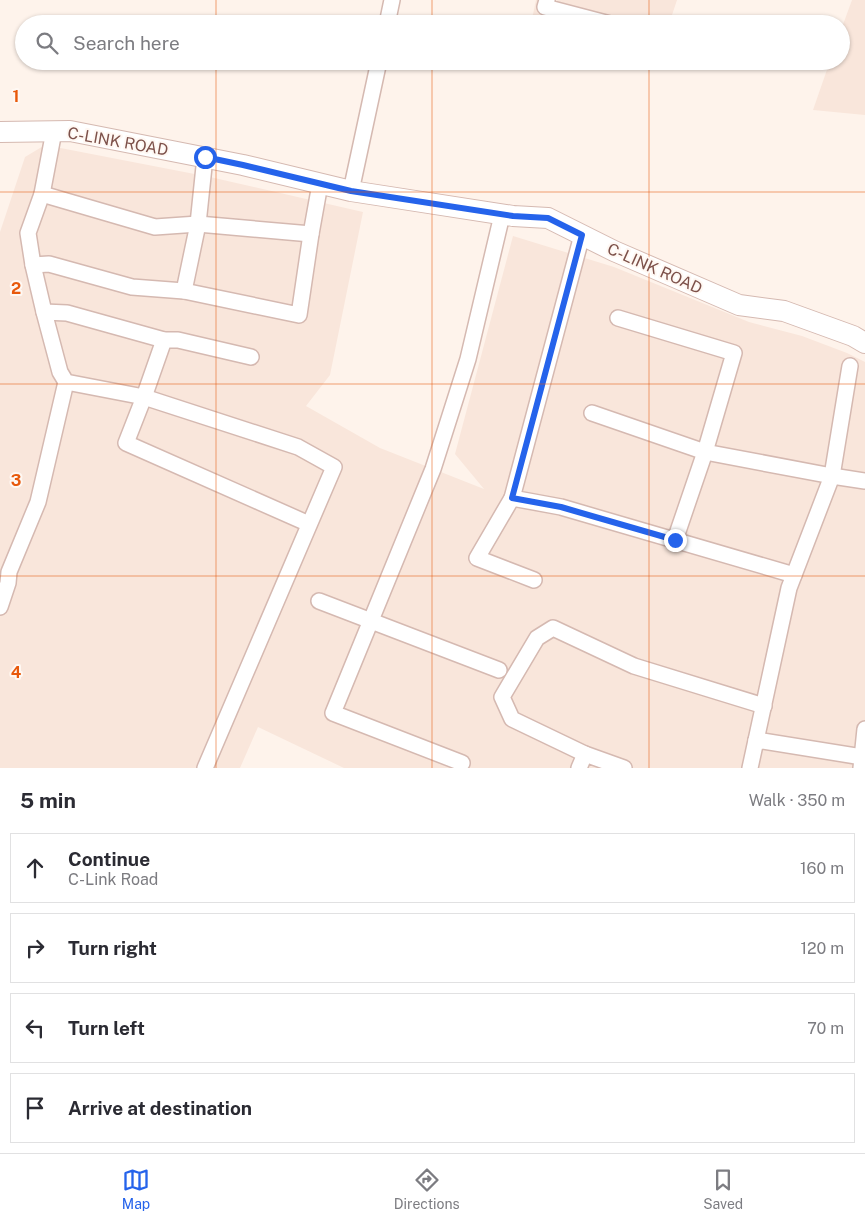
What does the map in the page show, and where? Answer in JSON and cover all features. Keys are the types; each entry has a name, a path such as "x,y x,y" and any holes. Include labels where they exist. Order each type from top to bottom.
{"street":[{"path":"389,15 392,0"},
{"path":"547,0 545,7 576,15"},
{"path":"351,191 377,70"},
{"path":"0,607 8,583 4,570 38,502 66,382 60,372 44,312 28,233 42,194 54,131"},
{"name":"C-LINK ROAD","path":"0,132 70,131 243,165 351,191 502,215 548,218 614,251 739,305 784,311 853,336 865,343"},
{"path":"184,291 198,224 205,157"},
{"path":"33,265 49,264 132,287 184,291 299,315 320,184"},
{"path":"42,194 156,227 198,224 311,234"},
{"path":"462,763 333,712 436,460 468,359 502,215"},
{"path":"534,580 477,558 512,498 582,235"},
{"path":"44,312 68,313 164,340 178,340 250,356"},
{"path":"618,318 734,353 705,452 675,540"},
{"path":"164,340 126,443 308,524"},
{"path":"750,768 788,588 832,476 850,366"},
{"path":"66,382 144,397 298,447 334,467 205,768"},
{"path":"592,413 705,452 865,481"},
{"path":"512,498 561,507 794,575"},
{"path":"319,601 499,670"},
{"path":"624,768 585,754 512,719 502,697 537,638 553,628 634,666 764,706"},
{"path":"756,740 861,762 865,729"},
{"path":"579,768 585,754"}],"shaded area":[{"path":"536,0 677,0 672,15 533,15"},
{"path":"852,0 865,0 865,115 813,110 827,70 850,70 850,15 846,15"},
{"path":"45,145 210,177 363,212 330,375 306,406 380,448 484,489 455,454 513,236 614,267 749,322 802,336 865,362 865,768 344,768 258,727 240,768 0,768 0,232 25,157"}],"route":[{"path":"205,157 351,191 513,216 548,218 582,235 512,498 561,507 675,540"}]}
